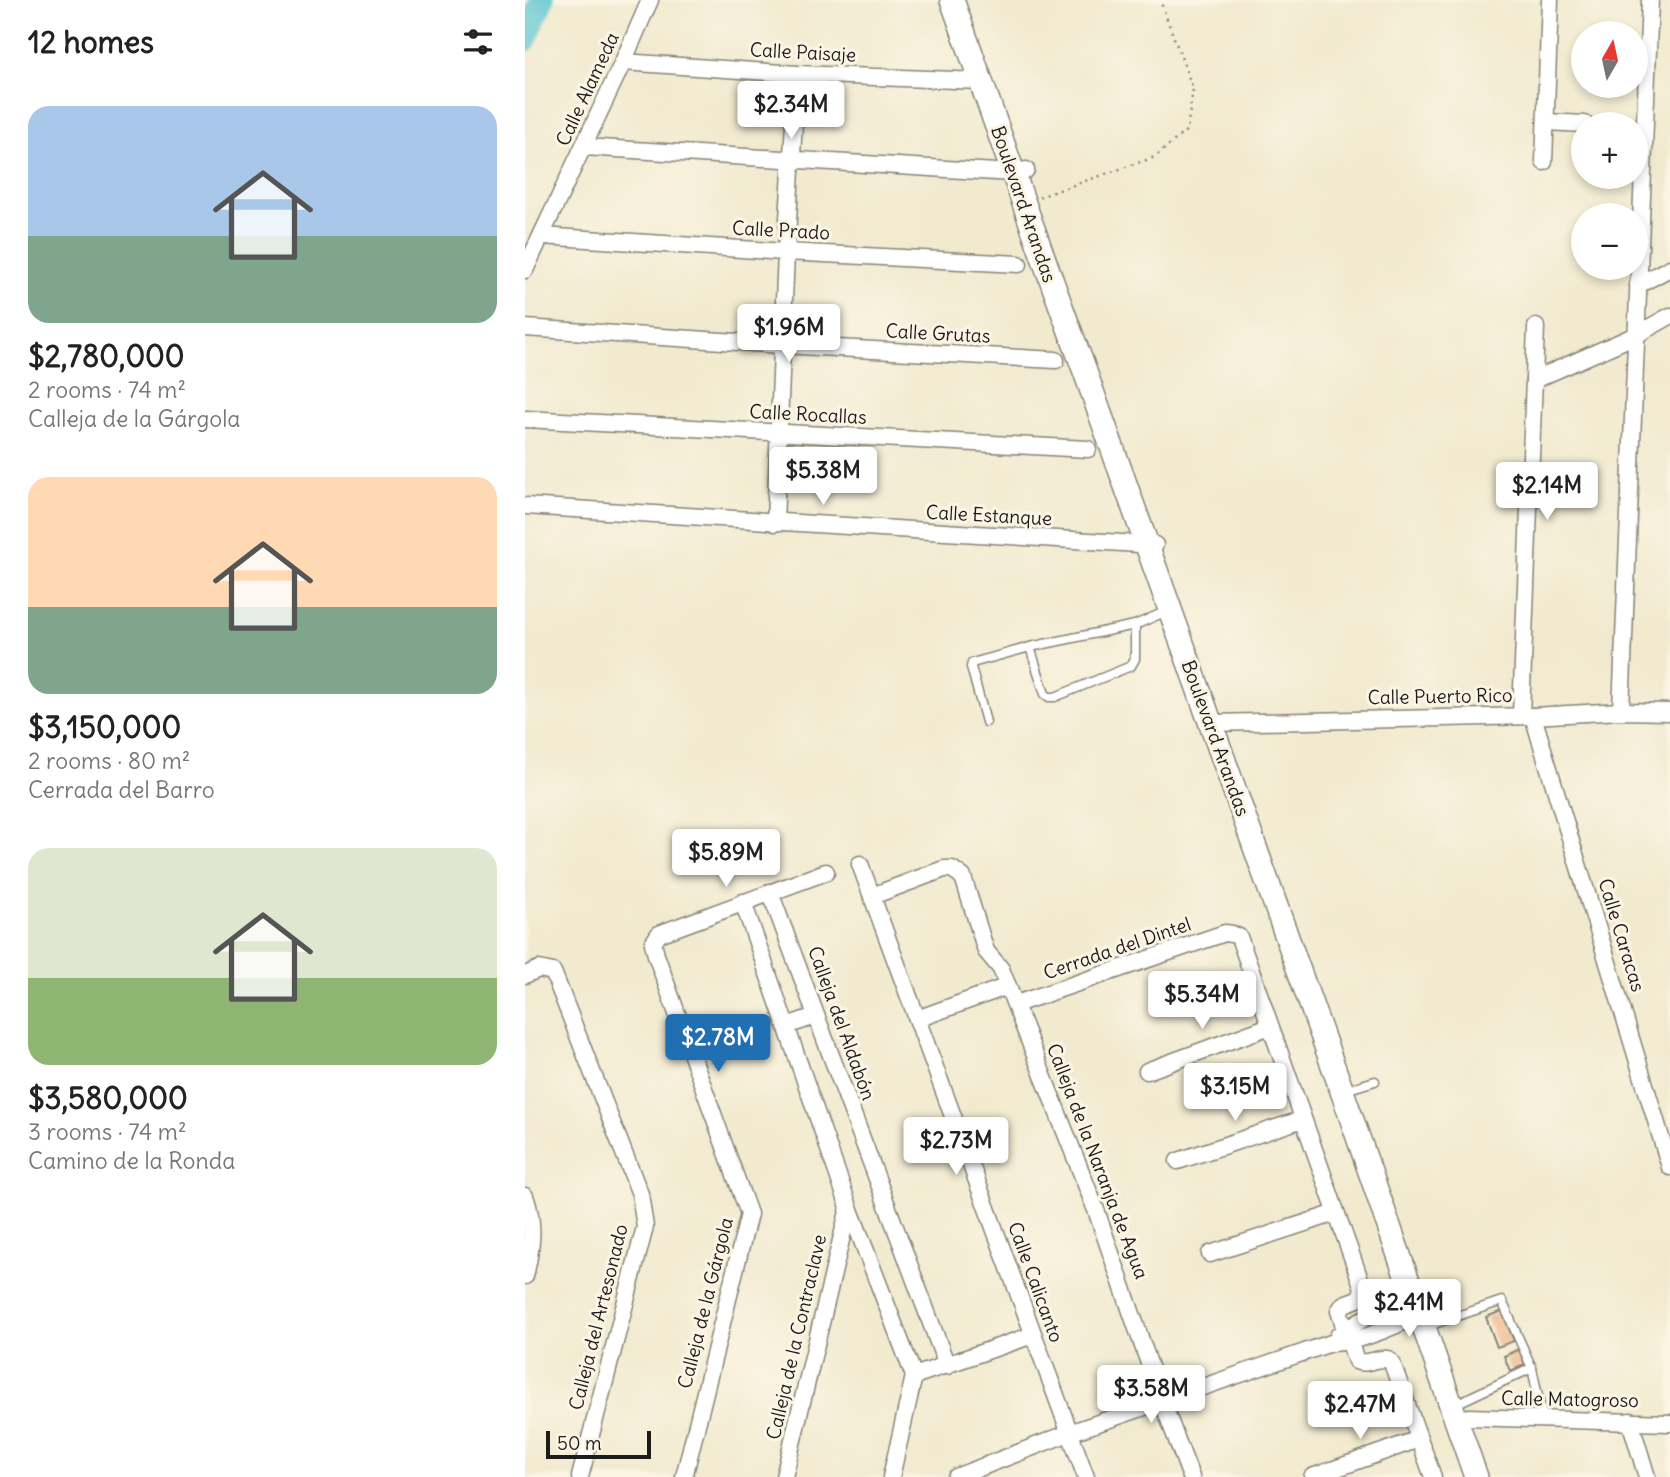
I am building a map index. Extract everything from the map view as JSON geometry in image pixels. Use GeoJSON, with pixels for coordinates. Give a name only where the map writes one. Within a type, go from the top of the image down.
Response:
{"type":"FeatureCollection","features":[{"type":"Feature","properties":{"kind":"main road","name":"Boulevard Arandas"},"geometry":{"type":"LineString","coordinates":[[952,0],[981,81],[1019,171],[1036,199],[1152,545],[1424,1309],[1476,1477]]}},
{"type":"Feature","properties":{"kind":"main road","name":"Boulevard Arandas"},"geometry":{"type":"LineString","coordinates":[[966,0],[1019,171],[1044,263],[1152,545],[1170,610],[1215,723]]}},
{"type":"Feature","properties":{"kind":"main road","name":"Boulevard Arandas"},"geometry":{"type":"LineString","coordinates":[[1424,1309],[1490,1477]]}},
{"type":"Feature","properties":{"kind":"street","name":"Calle Alameda"},"geometry":{"type":"LineString","coordinates":[[525,270],[650,0]]}},
{"type":"Feature","properties":{"kind":"street"},"geometry":{"type":"LineString","coordinates":[[1544,162],[1550,0]]}},
{"type":"Feature","properties":{"kind":"street"},"geometry":{"type":"LineString","coordinates":[[1642,112],[1650,0]]}},
{"type":"Feature","properties":{"kind":"street","name":"Calle Paisaje"},"geometry":{"type":"LineString","coordinates":[[623,62],[797,74],[981,81]]}},
{"type":"Feature","properties":{"kind":"street"},"geometry":{"type":"LineString","coordinates":[[775,523],[786,252],[797,74]]}},
{"type":"Feature","properties":{"kind":"street"},"geometry":{"type":"LineString","coordinates":[[1546,122],[1571,123]]}},
{"type":"Feature","properties":{"kind":"street"},"geometry":{"type":"LineString","coordinates":[[584,146],[1019,171]]}},
{"type":"Feature","properties":{"kind":"street"},"geometry":{"type":"LineString","coordinates":[[1621,710],[1639,285],[1640,189]]}},
{"type":"Feature","properties":{"kind":"street","name":"Calle Prado"},"geometry":{"type":"LineString","coordinates":[[541,236],[1019,264]]}},
{"type":"Feature","properties":{"kind":"street"},"geometry":{"type":"LineString","coordinates":[[1639,285],[1670,268]]}},
{"type":"Feature","properties":{"kind":"street"},"geometry":{"type":"LineString","coordinates":[[1534,380],[1636,335],[1670,316]]}},
{"type":"Feature","properties":{"kind":"street","name":"Calle Caracas"},"geometry":{"type":"LineString","coordinates":[[1536,327],[1527,716],[1670,1167]]}},
{"type":"Feature","properties":{"kind":"street","name":"Calle Grutas"},"geometry":{"type":"LineString","coordinates":[[525,328],[1056,360]]}},
{"type":"Feature","properties":{"kind":"street","name":"Calle Rocallas"},"geometry":{"type":"LineString","coordinates":[[525,419],[1088,449]]}},
{"type":"Feature","properties":{"kind":"street","name":"Calle Estanque"},"geometry":{"type":"LineString","coordinates":[[525,506],[1152,545]]}},
{"type":"Feature","properties":{"kind":"street","name":"Calle Puerto Rico"},"geometry":{"type":"LineString","coordinates":[[1215,723],[1527,716],[1621,710],[1670,712]]}},
{"type":"Feature","properties":{"kind":"street","name":"Calle Calicanto"},"geometry":{"type":"LineString","coordinates":[[860,864],[1086,1477]]}},
{"type":"Feature","properties":{"kind":"street","name":"Calleja de la Naranja de Agua"},"geometry":{"type":"LineString","coordinates":[[872,896],[944,869],[952,869],[963,877],[986,951],[1001,969],[1016,1004],[1096,1210],[1191,1477]]}},
{"type":"Feature","properties":{"kind":"street"},"geometry":{"type":"LineString","coordinates":[[825,872],[743,902],[849,1207],[914,1376],[891,1477]]}},
{"type":"Feature","properties":{"kind":"street","name":"Calleja del Aldabón"},"geometry":{"type":"LineString","coordinates":[[771,892],[947,1366]]}},
{"type":"Feature","properties":{"kind":"street","name":"Calleja de la Gárgola"},"geometry":{"type":"LineString","coordinates":[[684,1477],[749,1214],[653,943],[659,934],[743,902]]}},
{"type":"Feature","properties":{"kind":"street","name":"Cerrada del Dintel"},"geometry":{"type":"LineString","coordinates":[[1016,1004],[1225,933],[1239,937],[1270,1026]]}},
{"type":"Feature","properties":{"kind":"street","name":"Calleja del Artesonado"},"geometry":{"type":"LineString","coordinates":[[525,975],[539,969],[553,972],[640,1194],[645,1227],[580,1477]]}},
{"type":"Feature","properties":{"kind":"street"},"geometry":{"type":"LineString","coordinates":[[917,1019],[1008,986]]}},
{"type":"Feature","properties":{"kind":"street"},"geometry":{"type":"LineString","coordinates":[[786,1026],[816,1016]]}},
{"type":"Feature","properties":{"kind":"street"},"geometry":{"type":"LineString","coordinates":[[1147,1070],[1270,1026],[1363,1288],[1360,1298],[1344,1304],[1339,1311],[1356,1361],[1364,1363],[1382,1358],[1392,1363],[1433,1477]]}},
{"type":"Feature","properties":{"kind":"street"},"geometry":{"type":"LineString","coordinates":[[1178,1161],[1303,1119]]}},
{"type":"Feature","properties":{"kind":"street"},"geometry":{"type":"LineString","coordinates":[[525,1196],[533,1226],[525,1276]]}},
{"type":"Feature","properties":{"kind":"street","name":"Calleja de la Contraclave"},"geometry":{"type":"LineString","coordinates":[[784,1477],[849,1207]]}},
{"type":"Feature","properties":{"kind":"street"},"geometry":{"type":"LineString","coordinates":[[1210,1254],[1336,1213]]}},
{"type":"Feature","properties":{"kind":"street"},"geometry":{"type":"LineString","coordinates":[[961,1476],[1069,1433],[1424,1309]]}},
{"type":"Feature","properties":{"kind":"street"},"geometry":{"type":"LineString","coordinates":[[914,1376],[1033,1335]]}},
{"type":"Feature","properties":{"kind":"street","name":"Calle Matogroso"},"geometry":{"type":"LineString","coordinates":[[1465,1409],[1543,1419],[1670,1423]]}},
{"type":"Feature","properties":{"kind":"street"},"geometry":{"type":"LineString","coordinates":[[1630,1421],[1647,1477]]}},
{"type":"Feature","properties":{"kind":"street"},"geometry":{"type":"LineString","coordinates":[[1312,1477],[1419,1439]]}},
{"type":"Feature","properties":{"kind":"lane"},"geometry":{"type":"LineString","coordinates":[[986,722],[972,663],[1030,647],[1135,625],[1170,610]]}},
{"type":"Feature","properties":{"kind":"lane"},"geometry":{"type":"LineString","coordinates":[[1030,647],[1045,694],[1055,697],[1131,666],[1135,659],[1135,625]]}},
{"type":"Feature","properties":{"kind":"lane"},"geometry":{"type":"LineString","coordinates":[[1346,1090],[1375,1081]]}},
{"type":"Feature","properties":{"kind":"lane"},"geometry":{"type":"LineString","coordinates":[[1424,1309],[1502,1301],[1532,1368],[1543,1419]]}},
{"type":"Feature","properties":{"kind":"lane"},"geometry":{"type":"LineString","coordinates":[[1465,1409],[1532,1368]]}},
{"type":"Feature","properties":{"kind":"path"},"geometry":{"type":"LineString","coordinates":[[1036,199],[1155,158],[1187,130],[1193,89],[1160,0]]}},
{"type":"Feature","properties":{"kind":"building"},"geometry":{"type":"Polygon","coordinates":[[[1502,1311],[1514,1341],[1497,1347],[1486,1317],[1502,1311]]]}},
{"type":"Feature","properties":{"kind":"building"},"geometry":{"type":"Polygon","coordinates":[[[1519,1349],[1525,1365],[1510,1371],[1504,1356],[1519,1349]]]}},
{"type":"Feature","properties":{"kind":"waterway"},"geometry":{"type":"LineString","coordinates":[[525,40],[542,0]]}}]}
